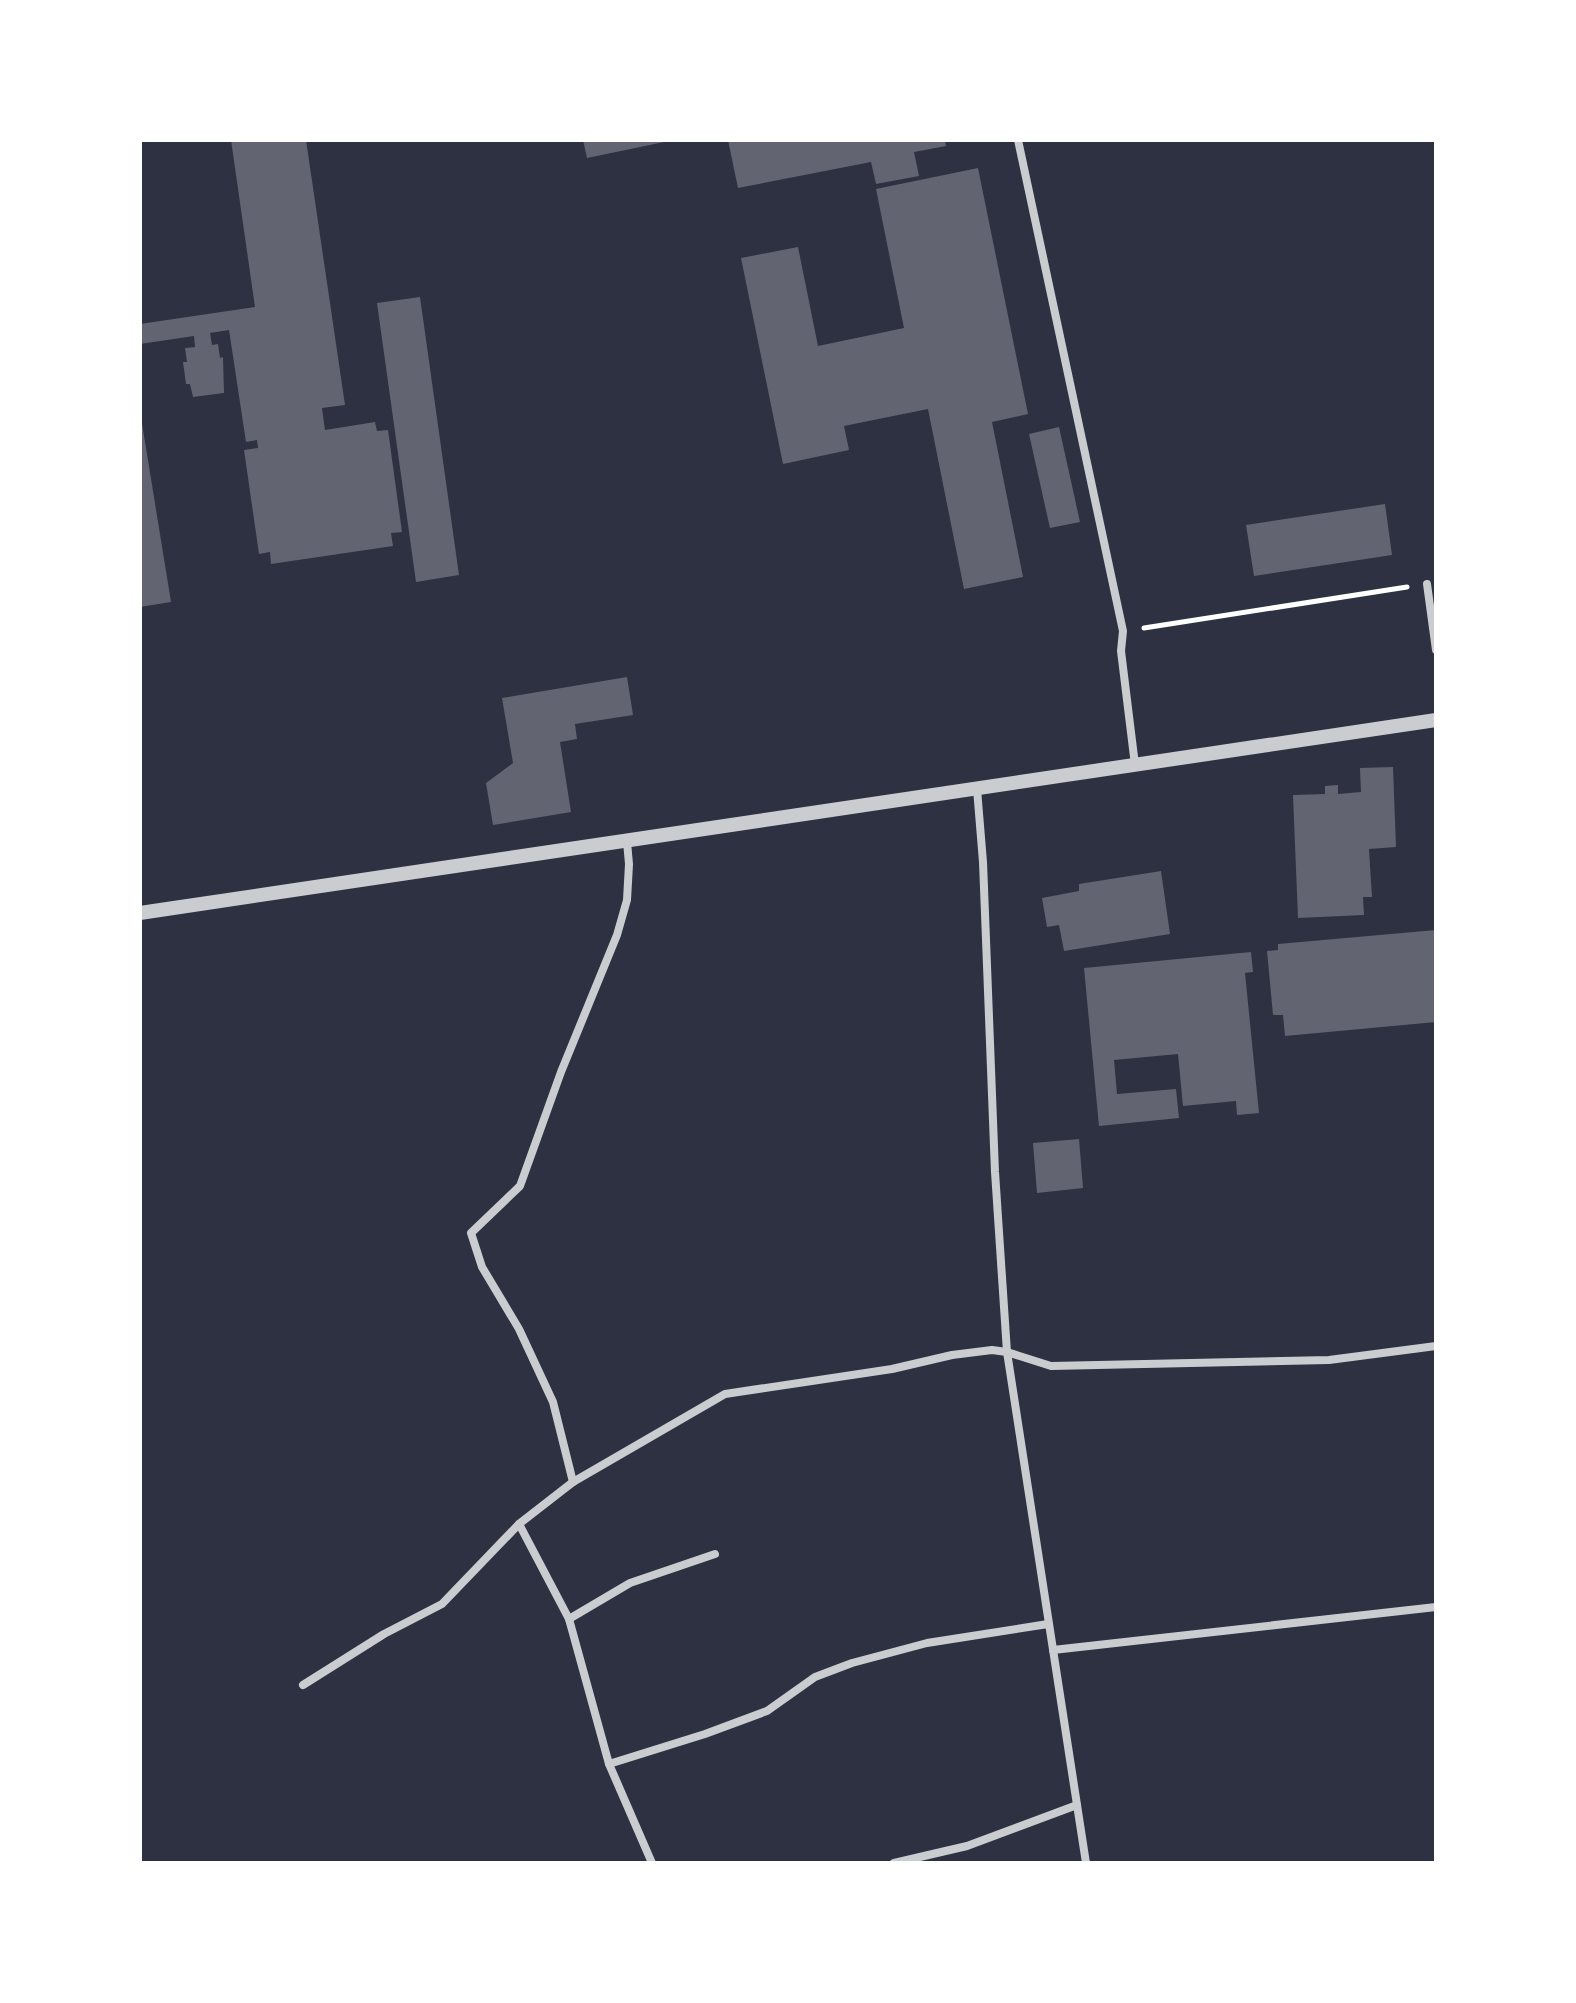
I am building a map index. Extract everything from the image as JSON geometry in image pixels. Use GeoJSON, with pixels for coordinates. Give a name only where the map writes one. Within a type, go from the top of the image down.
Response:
{"type":"FeatureCollection","features":[{"type":"Feature","properties":{"kind":"street"},"geometry":{"type":"LineString","coordinates":[[1018,140],[1123,631],[1121,651],[1135,765]]}},
{"type":"Feature","properties":{"kind":"street"},"geometry":{"type":"LineString","coordinates":[[1427,584],[1436,650]]}},
{"type":"Feature","properties":{"kind":"street"},"geometry":{"type":"LineString","coordinates":[[140,913],[1436,720]]}},
{"type":"Feature","properties":{"kind":"street"},"geometry":{"type":"LineString","coordinates":[[977,789],[983,862],[995,1172],[1007,1352],[1086,1863]]}},
{"type":"Feature","properties":{"kind":"street"},"geometry":{"type":"LineString","coordinates":[[573,1482],[553,1402],[519,1329],[482,1267],[471,1233],[520,1186],[561,1072],[617,935],[627,900],[627,842]]}},
{"type":"Feature","properties":{"kind":"street"},"geometry":{"type":"LineString","coordinates":[[303,1685],[384,1634],[442,1604],[519,1524],[573,1482],[725,1394],[892,1369],[952,1355],[992,1350],[1051,1366],[1329,1360],[1436,1346]]}},
{"type":"Feature","properties":{"kind":"street"},"geometry":{"type":"LineString","coordinates":[[519,1524],[569,1619],[609,1764],[652,1863]]}},
{"type":"Feature","properties":{"kind":"street"},"geometry":{"type":"LineString","coordinates":[[569,1619],[630,1583],[715,1554]]}},
{"type":"Feature","properties":{"kind":"street"},"geometry":{"type":"LineString","coordinates":[[1053,1650],[1436,1607]]}},
{"type":"Feature","properties":{"kind":"street"},"geometry":{"type":"LineString","coordinates":[[609,1764],[767,1711],[815,1677],[852,1663],[927,1643],[1048,1624]]}},
{"type":"Feature","properties":{"kind":"street"},"geometry":{"type":"LineString","coordinates":[[894,1863],[967,1846],[1077,1805]]}},
{"type":"Feature","properties":{"kind":"path"},"geometry":{"type":"LineString","coordinates":[[1123,631],[1427,584]]}},
{"type":"Feature","properties":{"kind":"building"},"geometry":{"type":"Polygon","coordinates":[[[231,140],[306,140],[345,405],[322,408],[325,430],[375,422],[377,431],[388,430],[402,532],[391,533],[393,546],[271,564],[270,552],[259,554],[244,450],[258,448],[257,440],[246,442],[229,330],[210,333],[212,345],[218,344],[220,358],[223,357],[224,393],[193,397],[190,384],[186,384],[185,348],[195,347],[194,336],[140,344],[140,324],[255,307],[231,140]]]}},
{"type":"Feature","properties":{"kind":"building"},"geometry":{"type":"Polygon","coordinates":[[[583,140],[668,140],[669,141],[587,158],[583,140]]]}},
{"type":"Feature","properties":{"kind":"building"},"geometry":{"type":"Polygon","coordinates":[[[728,140],[945,140],[946,146],[914,152],[919,176],[876,184],[871,162],[738,188],[728,140]]]}},
{"type":"Feature","properties":{"kind":"building"},"geometry":{"type":"Polygon","coordinates":[[[978,168],[1028,414],[992,422],[1023,577],[964,589],[928,409],[844,426],[849,450],[783,464],[741,258],[798,247],[818,346],[904,328],[876,189],[978,168]]]}},
{"type":"Feature","properties":{"kind":"building"},"geometry":{"type":"Polygon","coordinates":[[[420,297],[459,575],[416,582],[377,303],[420,297]]]}},
{"type":"Feature","properties":{"kind":"building"},"geometry":{"type":"Polygon","coordinates":[[[140,411],[171,602],[140,607],[140,411]]]}},
{"type":"Feature","properties":{"kind":"building"},"geometry":{"type":"Polygon","coordinates":[[[1059,427],[1080,522],[1050,528],[1029,434],[1059,427]]]}},
{"type":"Feature","properties":{"kind":"building"},"geometry":{"type":"Polygon","coordinates":[[[1385,504],[1392,555],[1254,576],[1246,525],[1385,504]]]}},
{"type":"Feature","properties":{"kind":"building"},"geometry":{"type":"Polygon","coordinates":[[[627,677],[633,715],[575,724],[577,739],[560,742],[571,812],[493,825],[486,783],[513,763],[502,698],[627,677]]]}},
{"type":"Feature","properties":{"kind":"building"},"geometry":{"type":"Polygon","coordinates":[[[1393,767],[1396,847],[1369,849],[1372,897],[1363,897],[1364,915],[1298,918],[1293,795],[1325,794],[1325,786],[1338,785],[1338,794],[1361,792],[1360,768],[1393,767]]]}},
{"type":"Feature","properties":{"kind":"building"},"geometry":{"type":"Polygon","coordinates":[[[1161,871],[1170,934],[1064,951],[1059,925],[1047,927],[1042,898],[1079,891],[1079,884],[1161,871]]]}},
{"type":"Feature","properties":{"kind":"building"},"geometry":{"type":"Polygon","coordinates":[[[1436,930],[1436,1022],[1285,1036],[1283,1015],[1273,1015],[1267,951],[1278,950],[1278,944],[1436,930]]]}},
{"type":"Feature","properties":{"kind":"building"},"geometry":{"type":"Polygon","coordinates":[[[1251,952],[1253,972],[1245,973],[1259,1113],[1237,1115],[1236,1101],[1183,1106],[1178,1054],[1114,1060],[1117,1094],[1176,1089],[1179,1118],[1099,1126],[1084,968],[1251,952]]]}},
{"type":"Feature","properties":{"kind":"building"},"geometry":{"type":"Polygon","coordinates":[[[1079,1139],[1083,1188],[1037,1193],[1033,1143],[1079,1139]]]}}]}
